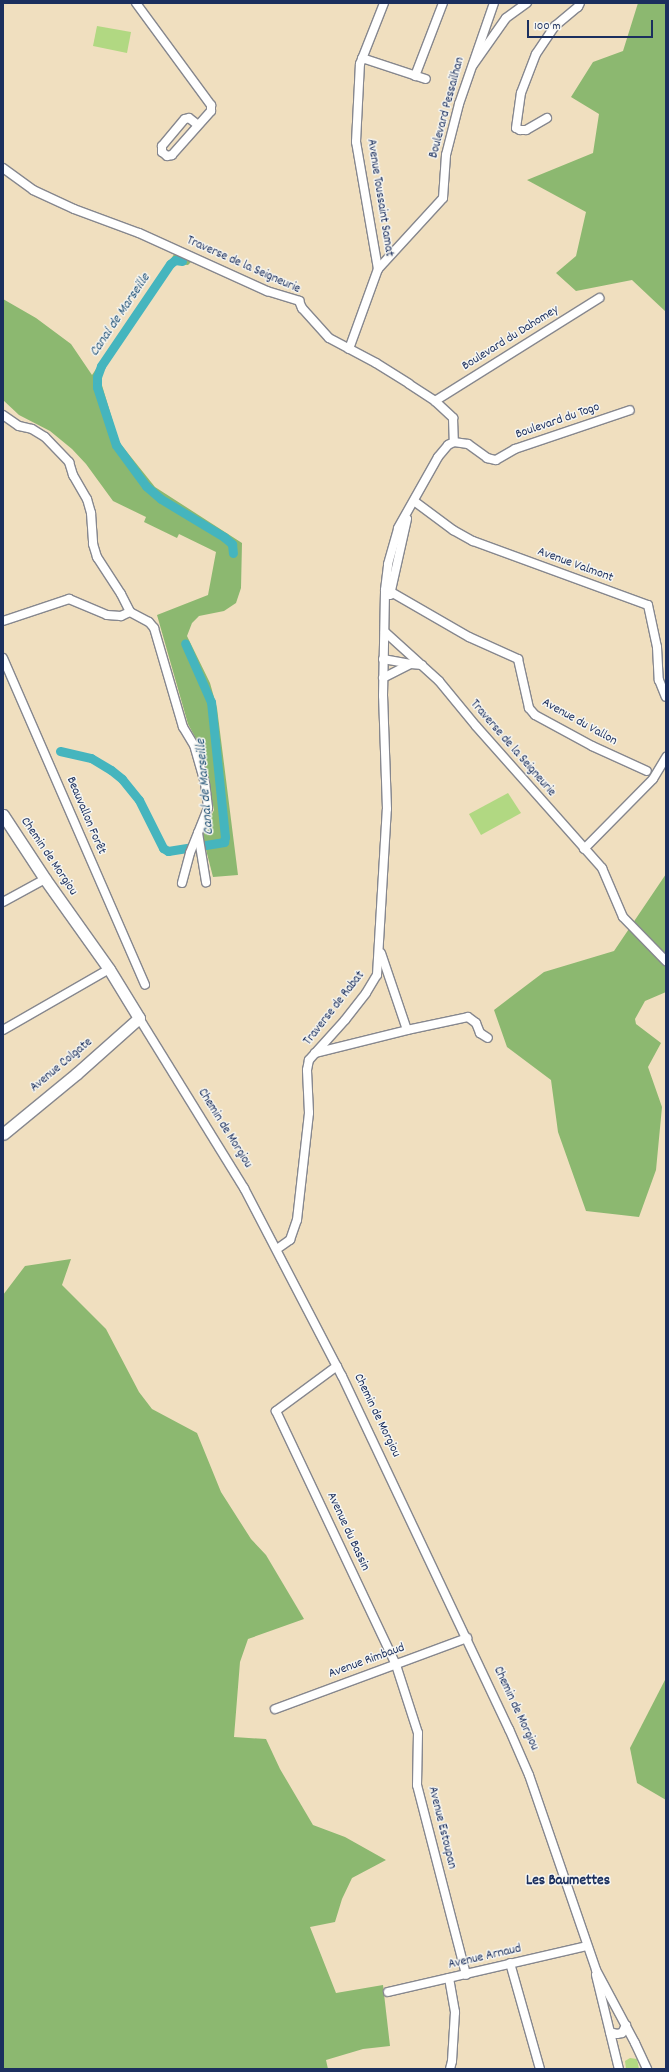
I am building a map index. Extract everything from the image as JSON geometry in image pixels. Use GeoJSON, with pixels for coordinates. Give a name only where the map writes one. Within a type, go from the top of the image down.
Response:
{"type":"FeatureCollection","features":[{"type":"Feature","properties":{"kind":"street"},"geometry":{"type":"LineString","coordinates":[[136,3],[211,103],[211,111],[172,155],[167,156],[162,152],[162,146],[185,119],[189,118],[198,125]]}},
{"type":"Feature","properties":{"kind":"street","name":"Avenue Toussaint Samat"},"geometry":{"type":"LineString","coordinates":[[350,349],[378,269],[356,142],[360,64],[384,3]]}},
{"type":"Feature","properties":{"kind":"street"},"geometry":{"type":"LineString","coordinates":[[415,76],[443,3]]}},
{"type":"Feature","properties":{"kind":"street","name":"Boulevard Pessailhan"},"geometry":{"type":"LineString","coordinates":[[378,269],[443,198],[446,156],[470,70],[494,3]]}},
{"type":"Feature","properties":{"kind":"street"},"geometry":{"type":"LineString","coordinates":[[470,70],[506,18],[527,3]]}},
{"type":"Feature","properties":{"kind":"street"},"geometry":{"type":"LineString","coordinates":[[547,118],[526,130],[516,128],[521,93],[536,54],[555,26],[573,12],[580,3]]}},
{"type":"Feature","properties":{"kind":"street"},"geometry":{"type":"LineString","coordinates":[[362,58],[426,80]]}},
{"type":"Feature","properties":{"kind":"street","name":"Traverse de la Seigneurie"},"geometry":{"type":"LineString","coordinates":[[3,168],[34,190],[74,209],[139,233],[267,291],[299,301],[302,308],[329,338],[376,363],[435,401],[453,418],[454,442]]}},
{"type":"Feature","properties":{"kind":"street","name":"Boulevard du Dahomey"},"geometry":{"type":"LineString","coordinates":[[435,401],[599,298]]}},
{"type":"Feature","properties":{"kind":"street","name":"Boulevard du Togo"},"geometry":{"type":"LineString","coordinates":[[454,442],[468,444],[487,458],[496,460],[515,450],[630,410]]}},
{"type":"Feature","properties":{"kind":"street"},"geometry":{"type":"LineString","coordinates":[[3,415],[19,426],[32,429],[45,438],[69,462],[73,475],[87,498],[91,513],[94,550],[130,612],[149,622],[154,628],[184,727],[194,745],[205,783],[208,808],[198,833],[182,884]]}},
{"type":"Feature","properties":{"kind":"street"},"geometry":{"type":"LineString","coordinates":[[411,664],[383,678],[388,564],[398,528],[438,457],[448,445],[454,442]]}},
{"type":"Feature","properties":{"kind":"street","name":"Avenue Valmont"},"geometry":{"type":"LineString","coordinates":[[414,501],[453,530],[473,541],[648,605],[657,646],[660,680],[666,697]]}},
{"type":"Feature","properties":{"kind":"street","name":"Avenue du Vallon"},"geometry":{"type":"LineString","coordinates":[[388,591],[468,637],[518,659],[529,708],[535,715],[592,746],[647,771]]}},
{"type":"Feature","properties":{"kind":"street"},"geometry":{"type":"LineString","coordinates":[[3,621],[69,599],[108,615],[120,616],[130,612]]}},
{"type":"Feature","properties":{"kind":"street","name":"Traverse de la Seigneurie"},"geometry":{"type":"LineString","coordinates":[[385,632],[439,681],[476,726],[602,868],[623,917],[666,960]]}},
{"type":"Feature","properties":{"kind":"street","name":"Beauvallon Forêt"},"geometry":{"type":"LineString","coordinates":[[3,658],[145,984]]}},
{"type":"Feature","properties":{"kind":"street"},"geometry":{"type":"LineString","coordinates":[[383,659],[411,664],[422,664]]}},
{"type":"Feature","properties":{"kind":"street","name":"Traverse de Rabat"},"geometry":{"type":"LineString","coordinates":[[277,1249],[290,1240],[297,1220],[309,1113],[307,1070],[309,1060],[345,1020],[372,985],[377,975],[380,950],[387,809],[383,678]]}},
{"type":"Feature","properties":{"kind":"street"},"geometry":{"type":"LineString","coordinates":[[584,849],[653,779],[666,757]]}},
{"type":"Feature","properties":{"kind":"street","name":"Chemin de Morgiou"},"geometry":{"type":"LineString","coordinates":[[3,815],[44,879],[109,969],[244,1188],[277,1249],[337,1366],[467,1638],[529,1775],[596,1970],[624,2021],[647,2069]]}},
{"type":"Feature","properties":{"kind":"street"},"geometry":{"type":"LineString","coordinates":[[198,833],[206,882]]}},
{"type":"Feature","properties":{"kind":"street"},"geometry":{"type":"LineString","coordinates":[[3,902],[44,879]]}},
{"type":"Feature","properties":{"kind":"street"},"geometry":{"type":"LineString","coordinates":[[380,950],[407,1030]]}},
{"type":"Feature","properties":{"kind":"street"},"geometry":{"type":"LineString","coordinates":[[3,1030],[109,969]]}},
{"type":"Feature","properties":{"kind":"street"},"geometry":{"type":"LineString","coordinates":[[315,1053],[407,1030],[468,1017],[476,1023],[480,1033],[488,1038]]}},
{"type":"Feature","properties":{"kind":"street","name":"Avenue Colgate"},"geometry":{"type":"LineString","coordinates":[[3,1134],[76,1074],[139,1018]]}},
{"type":"Feature","properties":{"kind":"street","name":"Avenue du Bassin"},"geometry":{"type":"LineString","coordinates":[[337,1366],[276,1411],[396,1665]]}},
{"type":"Feature","properties":{"kind":"street","name":"Avenue Rimbaud"},"geometry":{"type":"LineString","coordinates":[[275,1709],[467,1638]]}},
{"type":"Feature","properties":{"kind":"street","name":"Avenue Estoupan"},"geometry":{"type":"LineString","coordinates":[[396,1665],[418,1733],[417,1785],[466,1974]]}},
{"type":"Feature","properties":{"kind":"street","name":"Avenue Arnaud"},"geometry":{"type":"LineString","coordinates":[[388,1992],[587,1946]]}},
{"type":"Feature","properties":{"kind":"street"},"geometry":{"type":"LineString","coordinates":[[510,1964],[540,2069]]}},
{"type":"Feature","properties":{"kind":"street"},"geometry":{"type":"LineString","coordinates":[[596,1970],[619,2069]]}},
{"type":"Feature","properties":{"kind":"street"},"geometry":{"type":"LineString","coordinates":[[449,1978],[455,2012],[452,2061],[450,2069]]}},
{"type":"Feature","properties":{"kind":"street"},"geometry":{"type":"LineString","coordinates":[[613,2017],[624,2021],[622,2033],[618,2034],[609,2028],[610,2019],[613,2017]]}},
{"type":"Feature","properties":{"kind":"green space"},"geometry":{"type":"Polygon","coordinates":[[[638,3],[666,3],[666,312],[632,280],[576,291],[556,273],[576,256],[586,212],[527,180],[593,153],[599,114],[571,97],[593,62],[623,51],[638,3]]]}},
{"type":"Feature","properties":{"kind":"green space"},"geometry":{"type":"Polygon","coordinates":[[[97,26],[131,32],[127,53],[93,46],[97,26]]]}},
{"type":"Feature","properties":{"kind":"green space"},"geometry":{"type":"Polygon","coordinates":[[[175,253],[192,261],[188,265],[174,264],[103,371],[101,382],[119,442],[155,487],[242,543],[241,588],[236,603],[224,611],[199,616],[192,623],[187,636],[210,683],[217,708],[238,875],[213,877],[202,834],[214,810],[201,748],[188,724],[157,615],[208,595],[216,552],[179,534],[177,538],[144,522],[146,517],[113,501],[86,464],[72,449],[50,431],[19,415],[3,400],[3,299],[36,318],[71,344],[92,375],[175,253]]]}},
{"type":"Feature","properties":{"kind":"green space"},"geometry":{"type":"Polygon","coordinates":[[[508,793],[521,813],[481,835],[469,814],[508,793]]]}},
{"type":"Feature","properties":{"kind":"green space"},"geometry":{"type":"Polygon","coordinates":[[[666,874],[666,992],[645,1001],[635,1019],[636,1024],[661,1043],[648,1067],[662,1107],[656,1170],[639,1217],[586,1211],[558,1132],[551,1080],[507,1047],[494,1010],[544,972],[614,951],[666,874]]]}},
{"type":"Feature","properties":{"kind":"green space"},"geometry":{"type":"Polygon","coordinates":[[[71,1259],[62,1285],[106,1329],[139,1392],[152,1409],[197,1433],[221,1492],[251,1539],[266,1555],[304,1619],[248,1639],[240,1662],[234,1737],[266,1739],[280,1769],[313,1825],[345,1837],[386,1860],[352,1878],[342,1899],[335,1922],[310,1927],[336,1993],[383,1985],[390,2046],[363,2049],[326,2060],[328,2069],[3,2069],[3,1295],[25,1266],[71,1259]]]}},
{"type":"Feature","properties":{"kind":"green space"},"geometry":{"type":"Polygon","coordinates":[[[666,1678],[666,1800],[637,1783],[630,1748],[666,1678]]]}},
{"type":"Feature","properties":{"kind":"green space"},"geometry":{"type":"Polygon","coordinates":[[[630,2058],[637,2059],[639,2069],[626,2069],[625,2061],[630,2058]]]}},
{"type":"Feature","properties":{"kind":"waterway","name":"Canal de Marseille"},"geometry":{"type":"LineString","coordinates":[[182,261],[175,260],[170,264],[101,366],[97,377],[97,387],[116,445],[146,486],[161,499],[224,537],[232,544],[233,553]]}},
{"type":"Feature","properties":{"kind":"waterway","name":"Canal de Marseille"},"geometry":{"type":"LineString","coordinates":[[60,751],[91,758],[111,770],[122,779],[139,800],[163,848],[168,851],[224,842],[225,837],[211,702],[185,643]]}},
{"type":"Feature","properties":{"kind":"district","name":"Les Baumettes"},"geometry":{"type":"Point","coordinates":[568,1882]}}]}
